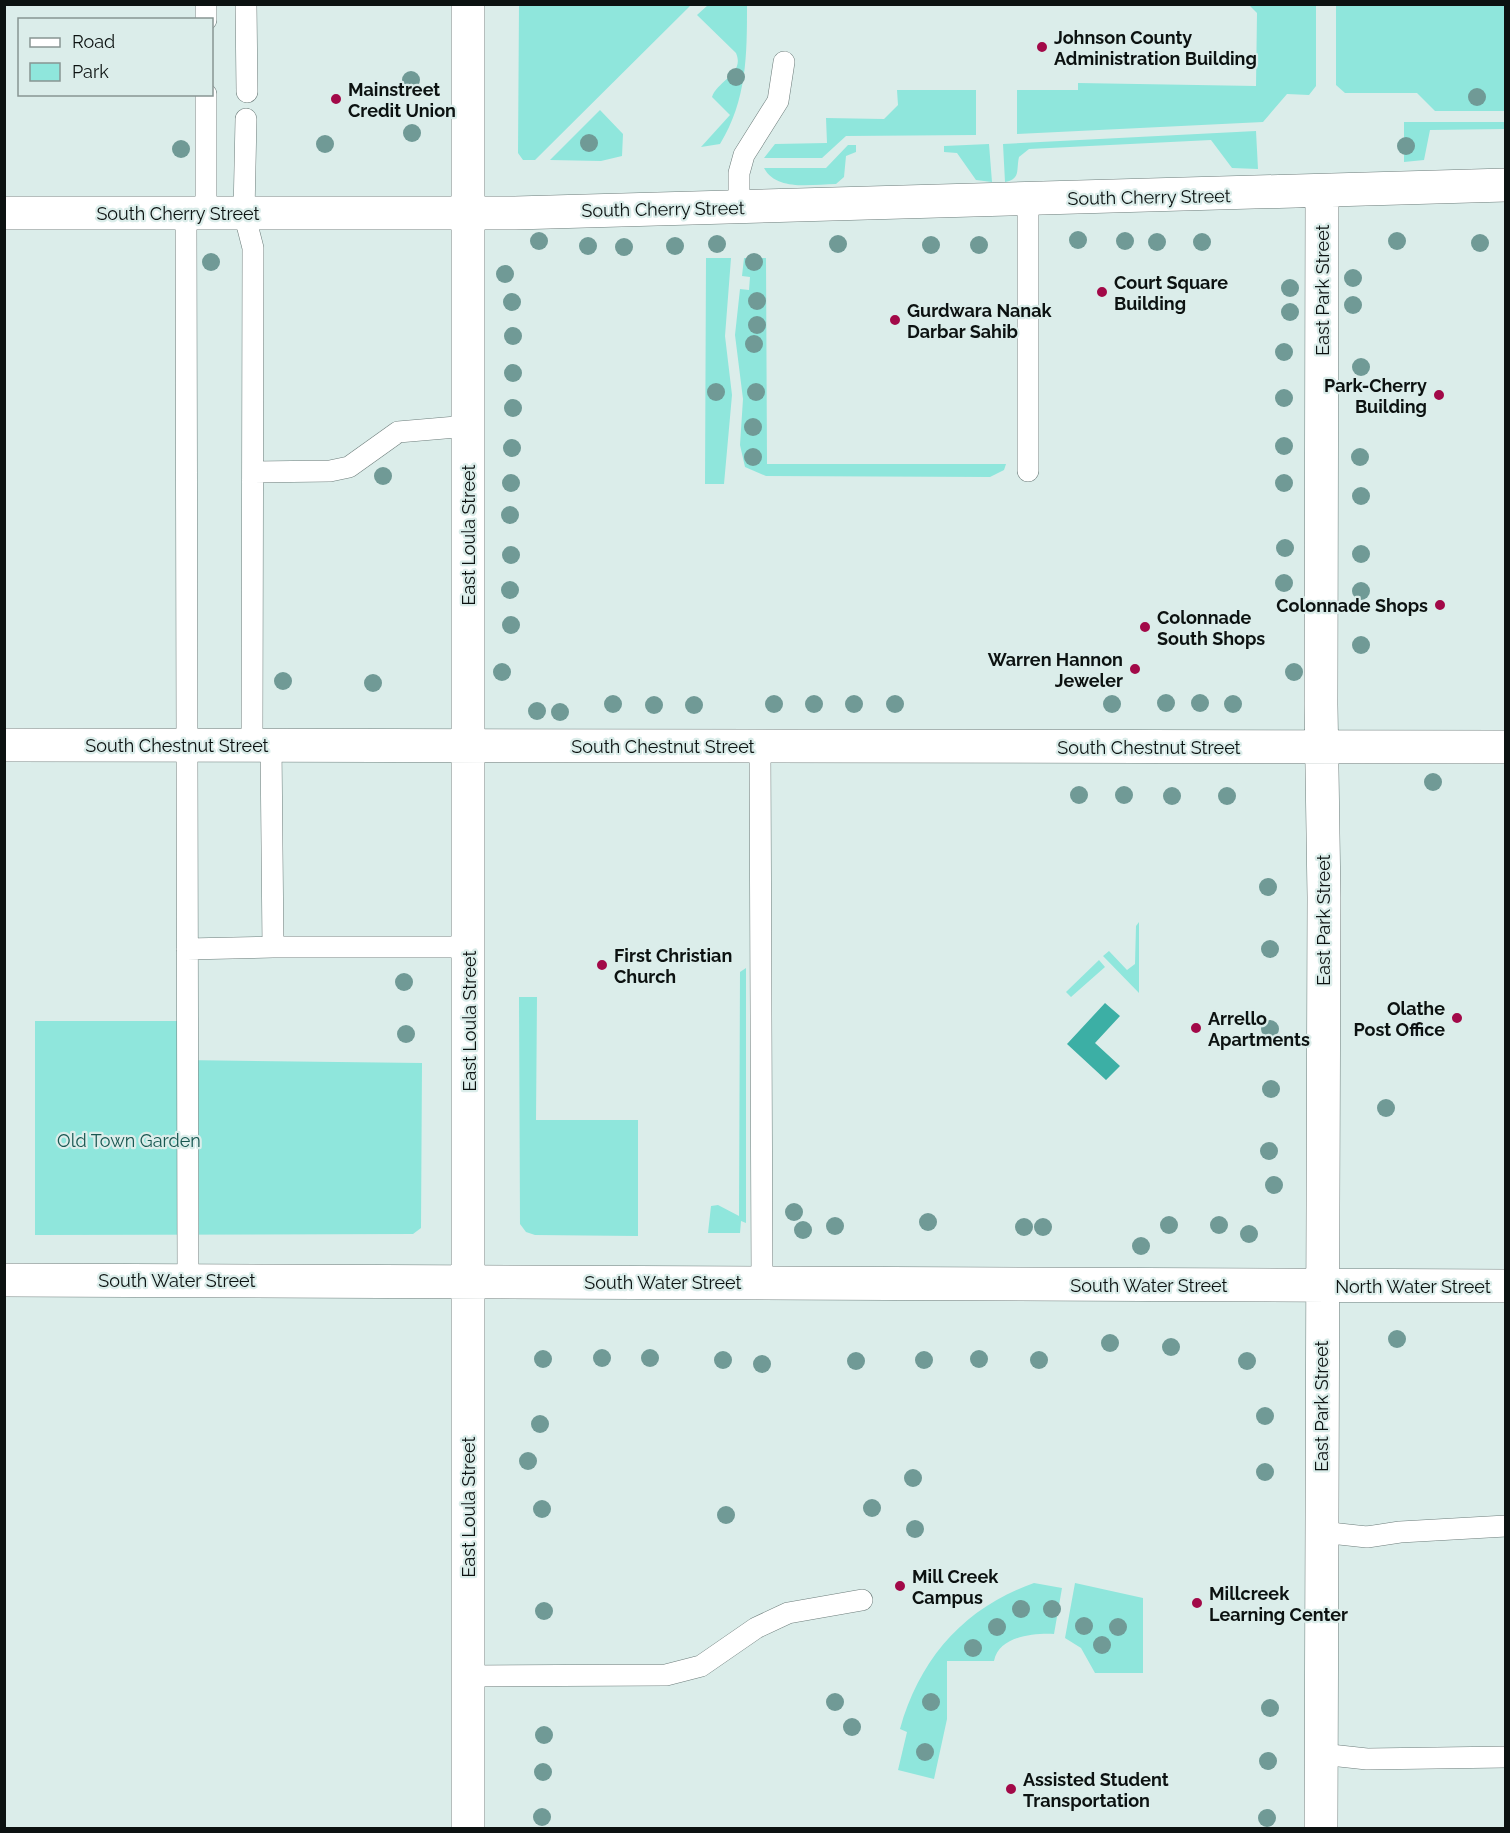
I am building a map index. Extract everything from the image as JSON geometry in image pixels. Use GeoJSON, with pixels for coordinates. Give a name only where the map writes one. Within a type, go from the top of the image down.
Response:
{"type":"FeatureCollection","features":[{"type":"Feature","properties":{"kind":"street","name":"East Loula Street"},"geometry":{"type":"LineString","coordinates":[[468,4],[468,1828]]}},
{"type":"Feature","properties":{"kind":"street","name":"South Cherry Street"},"geometry":{"type":"LineString","coordinates":[[4,213],[468,213],[1028,200],[1506,185]]}},
{"type":"Feature","properties":{"kind":"street","name":"East Park Street"},"geometry":{"type":"LineString","coordinates":[[1321,1828],[1324,897],[1321,747],[1322,192]]}},
{"type":"Feature","properties":{"kind":"street","name":"South Chestnut Street"},"geometry":{"type":"LineString","coordinates":[[4,745],[1506,747]]}},
{"type":"Feature","properties":{"kind":"street","name":"South Water Street"},"geometry":{"type":"LineString","coordinates":[[4,1280],[1321,1286]]}},
{"type":"Feature","properties":{"kind":"street","name":"North Water Street"},"geometry":{"type":"LineString","coordinates":[[1321,1286],[1506,1286]]}},
{"type":"Feature","properties":{"kind":"lane"},"geometry":{"type":"LineString","coordinates":[[246,4],[247,92]]}},
{"type":"Feature","properties":{"kind":"lane"},"geometry":{"type":"LineString","coordinates":[[739,207],[739,173],[744,155],[778,100],[784,62]]}},
{"type":"Feature","properties":{"kind":"lane"},"geometry":{"type":"LineString","coordinates":[[188,1280],[187,745],[196,213],[206,96]]}},
{"type":"Feature","properties":{"kind":"lane"},"geometry":{"type":"LineString","coordinates":[[246,119],[244,213],[253,248],[253,472],[262,745],[273,948]]}},
{"type":"Feature","properties":{"kind":"lane"},"geometry":{"type":"LineString","coordinates":[[1028,200],[1028,471]]}},
{"type":"Feature","properties":{"kind":"lane"},"geometry":{"type":"LineString","coordinates":[[253,472],[330,471],[349,466],[398,432],[468,426]]}},
{"type":"Feature","properties":{"kind":"lane"},"geometry":{"type":"LineString","coordinates":[[760,746],[762,1283]]}},
{"type":"Feature","properties":{"kind":"lane"},"geometry":{"type":"LineString","coordinates":[[187,949],[469,946]]}},
{"type":"Feature","properties":{"kind":"lane"},"geometry":{"type":"LineString","coordinates":[[1321,1532],[1367,1537],[1400,1532],[1506,1526]]}},
{"type":"Feature","properties":{"kind":"lane"},"geometry":{"type":"LineString","coordinates":[[468,1676],[666,1676],[700,1666],[756,1628],[788,1613],[862,1600]]}},
{"type":"Feature","properties":{"kind":"lane"},"geometry":{"type":"LineString","coordinates":[[1321,1754],[1367,1759],[1506,1757]]}},
{"type":"Feature","properties":{"kind":"green space"},"geometry":{"type":"Polygon","coordinates":[[[519,4],[691,5],[535,160],[523,160],[518,153],[519,4]]]}},
{"type":"Feature","properties":{"kind":"green space"},"geometry":{"type":"Polygon","coordinates":[[[708,5],[747,5],[747,42],[744,77],[736,111],[729,127],[720,144],[701,147],[730,115],[712,97],[734,72],[738,60],[736,53],[697,15],[708,5]]]}},
{"type":"Feature","properties":{"kind":"green space"},"geometry":{"type":"Polygon","coordinates":[[[1249,5],[1316,5],[1316,86],[1309,95],[1287,94],[1263,122],[1017,134],[1017,90],[1078,90],[1078,83],[1256,86],[1257,13],[1249,5]]]}},
{"type":"Feature","properties":{"kind":"green space"},"geometry":{"type":"Polygon","coordinates":[[[1336,5],[1505,5],[1505,111],[1435,111],[1417,93],[1345,93],[1336,85],[1336,5]]]}},
{"type":"Feature","properties":{"kind":"green space"},"geometry":{"type":"Polygon","coordinates":[[[897,90],[976,90],[976,135],[846,136],[822,158],[764,158],[775,144],[827,143],[826,118],[884,119],[898,105],[897,90]]]}},
{"type":"Feature","properties":{"kind":"green space"},"geometry":{"type":"Polygon","coordinates":[[[600,110],[623,134],[622,156],[601,161],[550,160],[600,110]]]}},
{"type":"Feature","properties":{"kind":"green space"},"geometry":{"type":"Polygon","coordinates":[[[1404,122],[1505,122],[1505,129],[1430,130],[1424,160],[1404,162],[1404,122]]]}},
{"type":"Feature","properties":{"kind":"green space"},"geometry":{"type":"Polygon","coordinates":[[[1256,131],[1258,169],[1232,168],[1211,140],[1029,149],[1019,157],[1014,179],[1005,182],[1003,144],[1256,131]]]}},
{"type":"Feature","properties":{"kind":"green space"},"geometry":{"type":"Polygon","coordinates":[[[989,144],[992,182],[976,180],[957,153],[944,152],[944,146],[989,144]]]}},
{"type":"Feature","properties":{"kind":"green space"},"geometry":{"type":"Polygon","coordinates":[[[848,145],[856,145],[856,152],[846,156],[844,177],[836,184],[786,184],[770,176],[764,168],[826,168],[848,145]]]}},
{"type":"Feature","properties":{"kind":"green space"},"geometry":{"type":"Polygon","coordinates":[[[706,258],[731,258],[725,336],[732,395],[724,484],[705,484],[706,258]]]}},
{"type":"Feature","properties":{"kind":"green space"},"geometry":{"type":"Polygon","coordinates":[[[744,258],[766,258],[767,464],[1006,464],[1004,470],[990,477],[766,476],[745,467],[740,445],[743,399],[735,335],[740,289],[749,290],[750,277],[742,276],[744,258]]]}},
{"type":"Feature","properties":{"kind":"green space"},"geometry":{"type":"Polygon","coordinates":[[[1139,922],[1139,993],[1103,956],[1109,951],[1127,970],[1135,964],[1136,926],[1139,922]]]}},
{"type":"Feature","properties":{"kind":"green space"},"geometry":{"type":"Polygon","coordinates":[[[1099,960],[1105,967],[1071,997],[1066,992],[1099,960]]]}},
{"type":"Feature","properties":{"kind":"green space"},"geometry":{"type":"Polygon","coordinates":[[[746,968],[746,1223],[741,1221],[740,1233],[708,1233],[711,1206],[718,1205],[739,1216],[740,972],[746,968]]]}},
{"type":"Feature","properties":{"kind":"green space"},"geometry":{"type":"Polygon","coordinates":[[[519,997],[537,997],[536,1120],[638,1120],[638,1236],[535,1235],[526,1232],[520,1224],[519,997]]]}},
{"type":"Feature","properties":{"kind":"green space","name":"Old Town Garden"},"geometry":{"type":"Polygon","coordinates":[[[35,1021],[180,1021],[182,1060],[422,1063],[421,1228],[413,1234],[35,1235],[35,1021]]]}},
{"type":"Feature","properties":{"kind":"green space"},"geometry":{"type":"Polygon","coordinates":[[[1034,1583],[1062,1588],[1054,1634],[1037,1634],[1010,1641],[997,1653],[994,1661],[947,1661],[947,1719],[934,1779],[898,1770],[907,1732],[900,1729],[909,1703],[933,1658],[966,1621],[986,1606],[1034,1583]]]}},
{"type":"Feature","properties":{"kind":"green space"},"geometry":{"type":"Polygon","coordinates":[[[1075,1583],[1143,1598],[1143,1673],[1095,1673],[1081,1648],[1065,1638],[1075,1583]]]}},
{"type":"Feature","properties":{"kind":"shaded area"},"geometry":{"type":"Polygon","coordinates":[[[1105,1003],[1120,1016],[1095,1043],[1120,1066],[1106,1080],[1067,1044],[1105,1003]]]}},
{"type":"Feature","properties":{"kind":"place","name":"Johnson County Administration Building"},"geometry":{"type":"Point","coordinates":[1042,47]}},
{"type":"Feature","properties":{"kind":"place","name":"Mainstreet Credit Union"},"geometry":{"type":"Point","coordinates":[336,99]}},
{"type":"Feature","properties":{"kind":"place","name":"Court Square Building"},"geometry":{"type":"Point","coordinates":[1102,292]}},
{"type":"Feature","properties":{"kind":"place","name":"Gurdwara Nanak Darbar Sahib"},"geometry":{"type":"Point","coordinates":[895,320]}},
{"type":"Feature","properties":{"kind":"place","name":"Park-Cherry Building"},"geometry":{"type":"Point","coordinates":[1439,395]}},
{"type":"Feature","properties":{"kind":"place","name":"Colonnade Shops"},"geometry":{"type":"Point","coordinates":[1440,605]}},
{"type":"Feature","properties":{"kind":"place","name":"Colonnade South Shops"},"geometry":{"type":"Point","coordinates":[1145,627]}},
{"type":"Feature","properties":{"kind":"place","name":"Warren Hannon Jeweler"},"geometry":{"type":"Point","coordinates":[1135,669]}},
{"type":"Feature","properties":{"kind":"place","name":"First Christian Church"},"geometry":{"type":"Point","coordinates":[602,965]}},
{"type":"Feature","properties":{"kind":"place","name":"Olathe Post Office"},"geometry":{"type":"Point","coordinates":[1457,1018]}},
{"type":"Feature","properties":{"kind":"place","name":"Arrello Apartments"},"geometry":{"type":"Point","coordinates":[1196,1028]}},
{"type":"Feature","properties":{"kind":"place","name":"Mill Creek Campus"},"geometry":{"type":"Point","coordinates":[900,1586]}},
{"type":"Feature","properties":{"kind":"place","name":"Millcreek Learning Center"},"geometry":{"type":"Point","coordinates":[1197,1603]}},
{"type":"Feature","properties":{"kind":"place","name":"Assisted Student Transportation"},"geometry":{"type":"Point","coordinates":[1011,1789]}}]}
